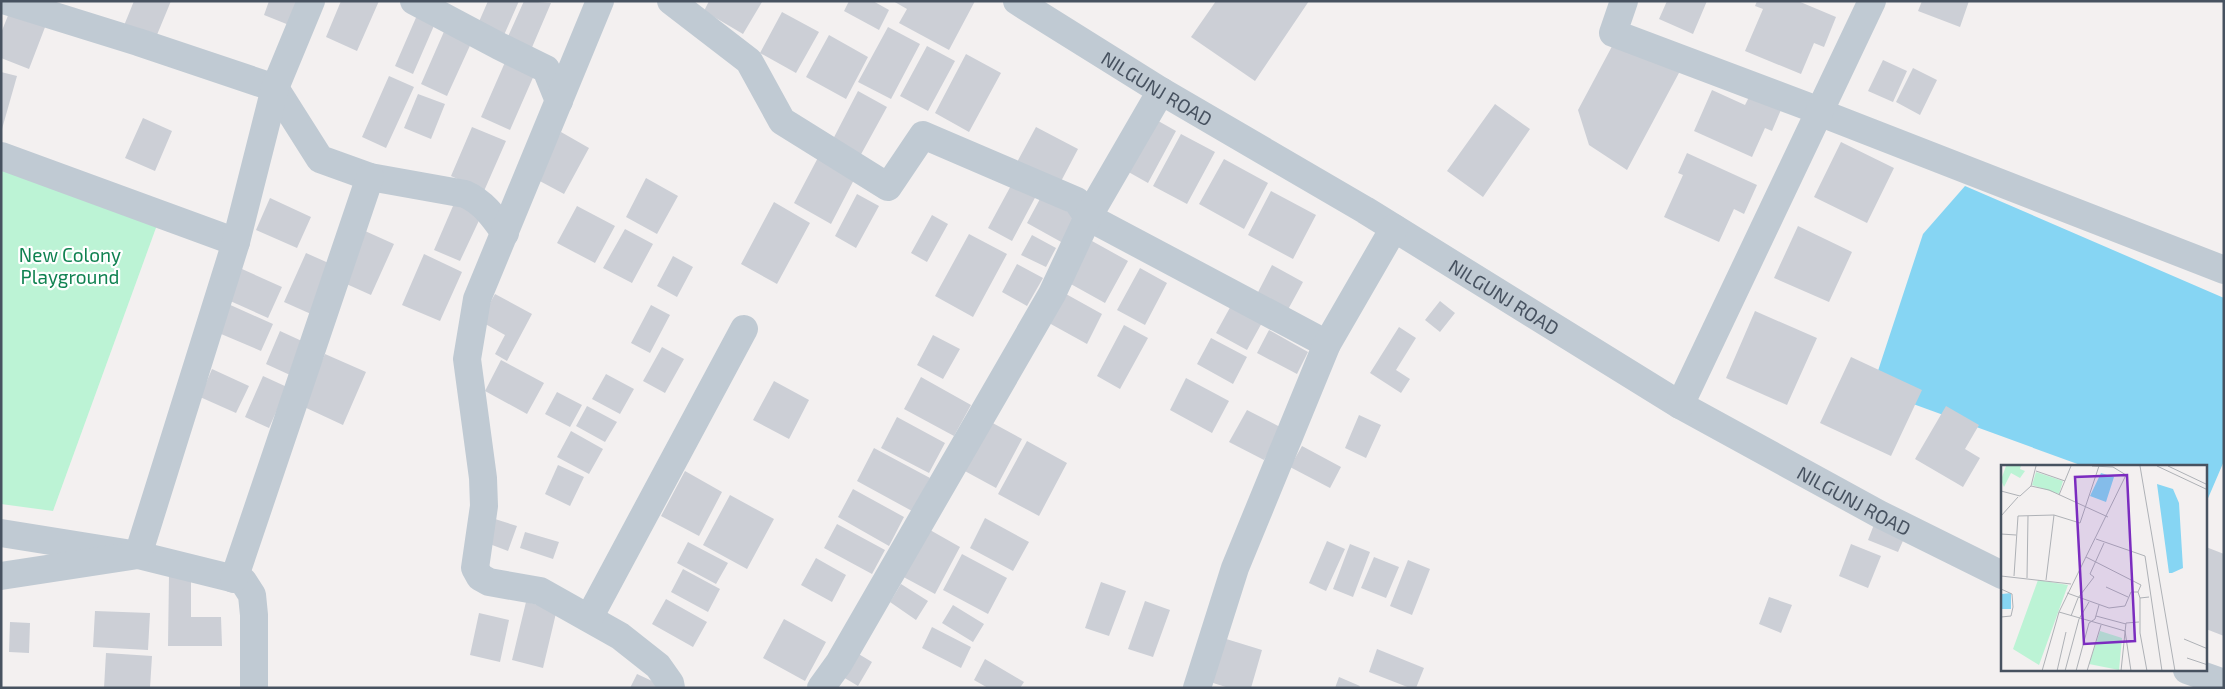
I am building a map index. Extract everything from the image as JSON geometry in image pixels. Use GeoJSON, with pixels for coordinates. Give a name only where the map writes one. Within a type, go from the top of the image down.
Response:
{"type":"FeatureCollection","features":[{"type":"Feature","properties":{"kind":"street"},"geometry":{"type":"LineString","coordinates":[[6,1],[138,42],[275,88],[320,159],[370,177],[464,194],[476,199],[489,211],[505,232]]}},
{"type":"Feature","properties":{"kind":"street"},"geometry":{"type":"LineString","coordinates":[[138,555],[236,242],[275,88],[311,1]]}},
{"type":"Feature","properties":{"kind":"street"},"geometry":{"type":"LineString","coordinates":[[414,1],[498,46],[546,69],[558,101]]}},
{"type":"Feature","properties":{"kind":"street"},"geometry":{"type":"LineString","coordinates":[[600,1],[477,299],[468,359],[483,478],[484,506],[475,568],[480,577],[489,582],[540,591],[620,636],[658,666],[670,682],[671,688]]}},
{"type":"Feature","properties":{"kind":"street"},"geometry":{"type":"LineString","coordinates":[[671,1],[749,61],[782,121],[888,187],[922,135],[1077,201],[1088,217],[1327,344]]}},
{"type":"Feature","properties":{"kind":"street","name":"NILGUNJ ROAD"},"geometry":{"type":"LineString","coordinates":[[1017,1],[1161,91],[1394,228],[1680,405],[1879,514],[2001,575]]}},
{"type":"Feature","properties":{"kind":"street"},"geometry":{"type":"LineString","coordinates":[[1624,1],[1613,33],[1820,110],[1821,113],[1830,117],[2224,270]]}},
{"type":"Feature","properties":{"kind":"street"},"geometry":{"type":"LineString","coordinates":[[1680,405],[1872,1]]}},
{"type":"Feature","properties":{"kind":"street"},"geometry":{"type":"LineString","coordinates":[[821,688],[839,662],[1052,294],[1088,217],[1161,91]]}},
{"type":"Feature","properties":{"kind":"street"},"geometry":{"type":"LineString","coordinates":[[1,156],[236,242]]}},
{"type":"Feature","properties":{"kind":"street"},"geometry":{"type":"LineString","coordinates":[[234,579],[370,177]]}},
{"type":"Feature","properties":{"kind":"street"},"geometry":{"type":"LineString","coordinates":[[1197,688],[1235,568],[1327,344],[1394,228]]}},
{"type":"Feature","properties":{"kind":"street"},"geometry":{"type":"LineString","coordinates":[[589,618],[744,329]]}},
{"type":"Feature","properties":{"kind":"street"},"geometry":{"type":"LineString","coordinates":[[1,533],[138,555],[243,581],[252,596],[254,688]]}},
{"type":"Feature","properties":{"kind":"street"},"geometry":{"type":"LineString","coordinates":[[1,576],[138,555]]}},
{"type":"Feature","properties":{"kind":"street"},"geometry":{"type":"LineString","coordinates":[[2193,672],[2224,683]]}},
{"type":"Feature","properties":{"kind":"green space","name":"New Colony Playground"},"geometry":{"type":"Polygon","coordinates":[[[1,166],[157,225],[53,511],[1,504],[1,166]]]}},
{"type":"Feature","properties":{"kind":"water"},"geometry":{"type":"Polygon","coordinates":[[[1965,186],[2224,298],[2224,461],[2208,498],[2208,465],[2080,465],[1872,389],[1923,234],[1965,186]]]}},
{"type":"Feature","properties":{"kind":"building"},"geometry":{"type":"Polygon","coordinates":[[[134,1],[171,1],[154,42],[123,28],[134,1]]]}},
{"type":"Feature","properties":{"kind":"building"},"geometry":{"type":"Polygon","coordinates":[[[269,1],[303,1],[294,27],[264,15],[269,1]]]}},
{"type":"Feature","properties":{"kind":"building"},"geometry":{"type":"Polygon","coordinates":[[[341,1],[379,1],[357,51],[326,37],[341,1]]]}},
{"type":"Feature","properties":{"kind":"building"},"geometry":{"type":"Polygon","coordinates":[[[488,1],[519,1],[504,35],[478,24],[488,1]]]}},
{"type":"Feature","properties":{"kind":"building"},"geometry":{"type":"Polygon","coordinates":[[[524,1],[551,3],[530,52],[506,41],[524,1]]]}},
{"type":"Feature","properties":{"kind":"building"},"geometry":{"type":"Polygon","coordinates":[[[709,1],[762,2],[743,34],[704,11],[709,1]]]}},
{"type":"Feature","properties":{"kind":"building"},"geometry":{"type":"Polygon","coordinates":[[[849,1],[873,1],[889,10],[879,30],[844,11],[849,1]]]}},
{"type":"Feature","properties":{"kind":"building"},"geometry":{"type":"Polygon","coordinates":[[[893,1],[975,1],[949,50],[899,23],[907,9],[893,1]]]}},
{"type":"Feature","properties":{"kind":"building"},"geometry":{"type":"Polygon","coordinates":[[[1216,1],[1309,1],[1255,81],[1191,37],[1216,1]]]}},
{"type":"Feature","properties":{"kind":"building"},"geometry":{"type":"Polygon","coordinates":[[[1667,1],[1707,1],[1693,34],[1659,19],[1667,1]]]}},
{"type":"Feature","properties":{"kind":"building"},"geometry":{"type":"Polygon","coordinates":[[[1757,1],[1798,1],[1836,17],[1824,47],[1814,43],[1801,74],[1745,51],[1763,9],[1755,6],[1757,1]]]}},
{"type":"Feature","properties":{"kind":"building"},"geometry":{"type":"Polygon","coordinates":[[[1922,1],[1969,1],[1960,27],[1918,11],[1922,1]]]}},
{"type":"Feature","properties":{"kind":"building"},"geometry":{"type":"Polygon","coordinates":[[[11,8],[47,22],[29,69],[1,58],[1,33],[11,8]]]}},
{"type":"Feature","properties":{"kind":"building"},"geometry":{"type":"Polygon","coordinates":[[[782,12],[819,32],[796,73],[760,53],[782,12]]]}},
{"type":"Feature","properties":{"kind":"building"},"geometry":{"type":"Polygon","coordinates":[[[418,13],[436,21],[413,74],[395,66],[418,13]]]}},
{"type":"Feature","properties":{"kind":"building"},"geometry":{"type":"Polygon","coordinates":[[[446,27],[473,39],[447,96],[421,84],[446,27]]]}},
{"type":"Feature","properties":{"kind":"building"},"geometry":{"type":"Polygon","coordinates":[[[888,27],[920,44],[891,99],[858,82],[888,27]]]}},
{"type":"Feature","properties":{"kind":"building"},"geometry":{"type":"Polygon","coordinates":[[[829,35],[868,57],[846,99],[806,77],[829,35]]]}},
{"type":"Feature","properties":{"kind":"building"},"geometry":{"type":"Polygon","coordinates":[[[1617,37],[1680,71],[1627,170],[1589,145],[1578,110],[1617,37]]]}},
{"type":"Feature","properties":{"kind":"building"},"geometry":{"type":"Polygon","coordinates":[[[927,46],[955,61],[928,111],[900,96],[927,46]]]}},
{"type":"Feature","properties":{"kind":"building"},"geometry":{"type":"Polygon","coordinates":[[[966,54],[1001,73],[969,132],[935,113],[966,54]]]}},
{"type":"Feature","properties":{"kind":"building"},"geometry":{"type":"Polygon","coordinates":[[[506,60],[535,73],[510,130],[481,117],[506,60]]]}},
{"type":"Feature","properties":{"kind":"building"},"geometry":{"type":"Polygon","coordinates":[[[1883,60],[1907,71],[1893,102],[1868,91],[1883,60]]]}},
{"type":"Feature","properties":{"kind":"building"},"geometry":{"type":"Polygon","coordinates":[[[1913,68],[1937,80],[1920,115],[1896,102],[1913,68]]]}},
{"type":"Feature","properties":{"kind":"building"},"geometry":{"type":"Polygon","coordinates":[[[1,72],[17,76],[2,129],[1,129],[1,72]]]}},
{"type":"Feature","properties":{"kind":"building"},"geometry":{"type":"Polygon","coordinates":[[[389,76],[414,87],[386,148],[362,137],[389,76]]]}},
{"type":"Feature","properties":{"kind":"building"},"geometry":{"type":"Polygon","coordinates":[[[1712,90],[1745,105],[1752,91],[1783,105],[1772,131],[1765,128],[1752,157],[1694,131],[1712,90]]]}},
{"type":"Feature","properties":{"kind":"building"},"geometry":{"type":"Polygon","coordinates":[[[858,91],[887,107],[859,158],[831,143],[858,91]]]}},
{"type":"Feature","properties":{"kind":"building"},"geometry":{"type":"Polygon","coordinates":[[[418,94],[445,104],[431,139],[404,128],[418,94]]]}},
{"type":"Feature","properties":{"kind":"building"},"geometry":{"type":"Polygon","coordinates":[[[1495,104],[1530,129],[1483,197],[1447,171],[1495,104]]]}},
{"type":"Feature","properties":{"kind":"building"},"geometry":{"type":"Polygon","coordinates":[[[143,118],[172,131],[155,171],[125,158],[143,118]]]}},
{"type":"Feature","properties":{"kind":"building"},"geometry":{"type":"Polygon","coordinates":[[[1153,118],[1176,131],[1148,183],[1125,170],[1153,118]]]}},
{"type":"Feature","properties":{"kind":"building"},"geometry":{"type":"Polygon","coordinates":[[[472,127],[506,141],[484,191],[451,176],[472,127]]]}},
{"type":"Feature","properties":{"kind":"building"},"geometry":{"type":"Polygon","coordinates":[[[1036,127],[1078,149],[1058,187],[1016,164],[1036,127]]]}},
{"type":"Feature","properties":{"kind":"building"},"geometry":{"type":"Polygon","coordinates":[[[561,132],[589,148],[564,194],[536,179],[561,132]]]}},
{"type":"Feature","properties":{"kind":"building"},"geometry":{"type":"Polygon","coordinates":[[[1181,134],[1215,152],[1187,204],[1153,186],[1181,134]]]}},
{"type":"Feature","properties":{"kind":"building"},"geometry":{"type":"Polygon","coordinates":[[[1841,142],[1894,168],[1867,223],[1814,197],[1841,142]]]}},
{"type":"Feature","properties":{"kind":"building"},"geometry":{"type":"Polygon","coordinates":[[[821,152],[858,172],[831,224],[794,203],[821,152]]]}},
{"type":"Feature","properties":{"kind":"building"},"geometry":{"type":"Polygon","coordinates":[[[1687,153],[1757,185],[1744,214],[1734,209],[1719,242],[1664,217],[1683,175],[1678,173],[1687,153]]]}},
{"type":"Feature","properties":{"kind":"building"},"geometry":{"type":"Polygon","coordinates":[[[1224,159],[1268,183],[1244,229],[1199,204],[1224,159]]]}},
{"type":"Feature","properties":{"kind":"building"},"geometry":{"type":"Polygon","coordinates":[[[646,178],[678,196],[657,234],[626,217],[646,178]]]}},
{"type":"Feature","properties":{"kind":"building"},"geometry":{"type":"Polygon","coordinates":[[[1014,180],[1037,194],[1012,241],[988,228],[1014,180]]]}},
{"type":"Feature","properties":{"kind":"building"},"geometry":{"type":"Polygon","coordinates":[[[1271,191],[1316,215],[1293,259],[1248,235],[1271,191]]]}},
{"type":"Feature","properties":{"kind":"building"},"geometry":{"type":"Polygon","coordinates":[[[857,194],[879,206],[856,248],[835,236],[857,194]]]}},
{"type":"Feature","properties":{"kind":"building"},"geometry":{"type":"Polygon","coordinates":[[[1041,197],[1077,217],[1063,243],[1027,223],[1041,197]]]}},
{"type":"Feature","properties":{"kind":"building"},"geometry":{"type":"Polygon","coordinates":[[[270,198],[311,217],[297,248],[256,230],[270,198]]]}},
{"type":"Feature","properties":{"kind":"building"},"geometry":{"type":"Polygon","coordinates":[[[456,199],[483,212],[460,261],[434,250],[456,199]]]}},
{"type":"Feature","properties":{"kind":"building"},"geometry":{"type":"Polygon","coordinates":[[[774,202],[810,223],[777,284],[741,264],[774,202]]]}},
{"type":"Feature","properties":{"kind":"building"},"geometry":{"type":"Polygon","coordinates":[[[577,206],[615,226],[595,263],[557,243],[577,206]]]}},
{"type":"Feature","properties":{"kind":"building"},"geometry":{"type":"Polygon","coordinates":[[[932,215],[948,224],[927,262],[911,253],[932,215]]]}},
{"type":"Feature","properties":{"kind":"building"},"geometry":{"type":"Polygon","coordinates":[[[1798,226],[1852,252],[1829,302],[1774,278],[1798,226]]]}},
{"type":"Feature","properties":{"kind":"building"},"geometry":{"type":"Polygon","coordinates":[[[625,229],[653,244],[632,283],[603,268],[625,229]]]}},
{"type":"Feature","properties":{"kind":"building"},"geometry":{"type":"Polygon","coordinates":[[[365,231],[394,244],[371,295],[342,282],[365,231]]]}},
{"type":"Feature","properties":{"kind":"building"},"geometry":{"type":"Polygon","coordinates":[[[969,234],[1007,254],[973,317],[935,296],[969,234]]]}},
{"type":"Feature","properties":{"kind":"building"},"geometry":{"type":"Polygon","coordinates":[[[1032,235],[1056,248],[1046,267],[1021,255],[1032,235]]]}},
{"type":"Feature","properties":{"kind":"building"},"geometry":{"type":"Polygon","coordinates":[[[1092,241],[1128,261],[1105,303],[1069,283],[1092,241]]]}},
{"type":"Feature","properties":{"kind":"building"},"geometry":{"type":"Polygon","coordinates":[[[306,253],[333,265],[311,314],[284,302],[306,253]]]}},
{"type":"Feature","properties":{"kind":"building"},"geometry":{"type":"Polygon","coordinates":[[[424,254],[462,272],[440,321],[402,305],[424,254]]]}},
{"type":"Feature","properties":{"kind":"building"},"geometry":{"type":"Polygon","coordinates":[[[673,256],[693,267],[677,297],[657,286],[673,256]]]}},
{"type":"Feature","properties":{"kind":"building"},"geometry":{"type":"Polygon","coordinates":[[[1017,264],[1043,278],[1027,306],[1002,292],[1017,264]]]}},
{"type":"Feature","properties":{"kind":"building"},"geometry":{"type":"Polygon","coordinates":[[[1272,265],[1303,282],[1285,315],[1255,298],[1272,265]]]}},
{"type":"Feature","properties":{"kind":"building"},"geometry":{"type":"Polygon","coordinates":[[[1140,268],[1167,283],[1145,325],[1117,310],[1140,268]]]}},
{"type":"Feature","properties":{"kind":"building"},"geometry":{"type":"Polygon","coordinates":[[[242,269],[282,287],[268,318],[228,300],[242,269]]]}},
{"type":"Feature","properties":{"kind":"building"},"geometry":{"type":"Polygon","coordinates":[[[495,294],[532,314],[507,361],[495,354],[505,335],[480,321],[495,294]]]}},
{"type":"Feature","properties":{"kind":"building"},"geometry":{"type":"Polygon","coordinates":[[[1066,294],[1102,314],[1087,344],[1049,323],[1066,294]]]}},
{"type":"Feature","properties":{"kind":"building"},"geometry":{"type":"Polygon","coordinates":[[[1440,301],[1455,313],[1440,332],[1425,320],[1440,301]]]}},
{"type":"Feature","properties":{"kind":"building"},"geometry":{"type":"Polygon","coordinates":[[[1233,302],[1264,319],[1247,350],[1216,333],[1233,302]]]}},
{"type":"Feature","properties":{"kind":"building"},"geometry":{"type":"Polygon","coordinates":[[[226,303],[273,324],[261,351],[214,331],[226,303]]]}},
{"type":"Feature","properties":{"kind":"building"},"geometry":{"type":"Polygon","coordinates":[[[651,305],[670,315],[650,353],[631,343],[651,305]]]}},
{"type":"Feature","properties":{"kind":"building"},"geometry":{"type":"Polygon","coordinates":[[[1755,311],[1817,338],[1787,405],[1726,378],[1755,311]]]}},
{"type":"Feature","properties":{"kind":"building"},"geometry":{"type":"Polygon","coordinates":[[[1124,325],[1148,338],[1120,389],[1097,376],[1124,325]]]}},
{"type":"Feature","properties":{"kind":"building"},"geometry":{"type":"Polygon","coordinates":[[[1399,327],[1416,338],[1396,370],[1410,379],[1401,393],[1370,373],[1399,327]]]}},
{"type":"Feature","properties":{"kind":"building"},"geometry":{"type":"Polygon","coordinates":[[[1269,330],[1308,352],[1297,374],[1257,353],[1269,330]]]}},
{"type":"Feature","properties":{"kind":"building"},"geometry":{"type":"Polygon","coordinates":[[[280,331],[304,342],[290,375],[266,364],[280,331]]]}},
{"type":"Feature","properties":{"kind":"building"},"geometry":{"type":"Polygon","coordinates":[[[933,335],[960,349],[943,379],[917,365],[933,335]]]}},
{"type":"Feature","properties":{"kind":"building"},"geometry":{"type":"Polygon","coordinates":[[[1211,338],[1247,357],[1233,384],[1197,364],[1211,338]]]}},
{"type":"Feature","properties":{"kind":"building"},"geometry":{"type":"Polygon","coordinates":[[[662,347],[684,359],[665,393],[643,381],[662,347]]]}},
{"type":"Feature","properties":{"kind":"building"},"geometry":{"type":"Polygon","coordinates":[[[325,354],[366,372],[343,425],[302,406],[325,354]]]}},
{"type":"Feature","properties":{"kind":"building"},"geometry":{"type":"Polygon","coordinates":[[[1851,357],[1922,390],[1891,456],[1820,423],[1851,357]]]}},
{"type":"Feature","properties":{"kind":"building"},"geometry":{"type":"Polygon","coordinates":[[[501,360],[544,383],[527,414],[485,391],[501,360]]]}},
{"type":"Feature","properties":{"kind":"building"},"geometry":{"type":"Polygon","coordinates":[[[212,369],[249,386],[236,413],[200,397],[212,369]]]}},
{"type":"Feature","properties":{"kind":"building"},"geometry":{"type":"Polygon","coordinates":[[[606,374],[634,389],[620,414],[592,399],[606,374]]]}},
{"type":"Feature","properties":{"kind":"building"},"geometry":{"type":"Polygon","coordinates":[[[263,376],[287,387],[269,428],[245,417],[263,376]]]}},
{"type":"Feature","properties":{"kind":"building"},"geometry":{"type":"Polygon","coordinates":[[[921,377],[971,405],[954,436],[904,409],[921,377]]]}},
{"type":"Feature","properties":{"kind":"building"},"geometry":{"type":"Polygon","coordinates":[[[1186,378],[1229,401],[1212,433],[1170,410],[1186,378]]]}},
{"type":"Feature","properties":{"kind":"building"},"geometry":{"type":"Polygon","coordinates":[[[774,381],[809,400],[789,439],[753,420],[774,381]]]}},
{"type":"Feature","properties":{"kind":"building"},"geometry":{"type":"Polygon","coordinates":[[[557,392],[582,405],[570,427],[545,414],[557,392]]]}},
{"type":"Feature","properties":{"kind":"building"},"geometry":{"type":"Polygon","coordinates":[[[587,406],[617,422],[605,442],[576,426],[587,406]]]}},
{"type":"Feature","properties":{"kind":"building"},"geometry":{"type":"Polygon","coordinates":[[[1946,406],[1979,425],[1965,449],[1980,458],[1963,487],[1915,459],[1946,406]]]}},
{"type":"Feature","properties":{"kind":"building"},"geometry":{"type":"Polygon","coordinates":[[[1247,410],[1282,428],[1264,460],[1229,442],[1247,410]]]}},
{"type":"Feature","properties":{"kind":"building"},"geometry":{"type":"Polygon","coordinates":[[[1359,415],[1381,425],[1366,458],[1345,448],[1359,415]]]}},
{"type":"Feature","properties":{"kind":"building"},"geometry":{"type":"Polygon","coordinates":[[[897,417],[945,443],[929,473],[881,448],[897,417]]]}},
{"type":"Feature","properties":{"kind":"building"},"geometry":{"type":"Polygon","coordinates":[[[989,421],[1022,439],[996,488],[963,470],[989,421]]]}},
{"type":"Feature","properties":{"kind":"building"},"geometry":{"type":"Polygon","coordinates":[[[571,431],[603,449],[589,474],[557,457],[571,431]]]}},
{"type":"Feature","properties":{"kind":"building"},"geometry":{"type":"Polygon","coordinates":[[[1027,441],[1067,463],[1039,516],[998,494],[1027,441]]]}},
{"type":"Feature","properties":{"kind":"building"},"geometry":{"type":"Polygon","coordinates":[[[1302,446],[1341,467],[1330,488],[1290,467],[1302,446]]]}},
{"type":"Feature","properties":{"kind":"building"},"geometry":{"type":"Polygon","coordinates":[[[874,448],[930,478],[912,511],[857,481],[874,448]]]}},
{"type":"Feature","properties":{"kind":"building"},"geometry":{"type":"Polygon","coordinates":[[[558,465],[584,477],[570,506],[545,494],[558,465]]]}},
{"type":"Feature","properties":{"kind":"building"},"geometry":{"type":"Polygon","coordinates":[[[685,471],[722,492],[699,536],[661,516],[685,471]]]}},
{"type":"Feature","properties":{"kind":"building"},"geometry":{"type":"Polygon","coordinates":[[[853,489],[904,517],[889,546],[838,517],[853,489]]]}},
{"type":"Feature","properties":{"kind":"building"},"geometry":{"type":"Polygon","coordinates":[[[730,495],[774,519],[747,569],[703,545],[730,495]]]}},
{"type":"Feature","properties":{"kind":"building"},"geometry":{"type":"Polygon","coordinates":[[[985,518],[1029,542],[1013,571],[970,548],[985,518]]]}},
{"type":"Feature","properties":{"kind":"building"},"geometry":{"type":"Polygon","coordinates":[[[495,519],[517,526],[508,551],[487,543],[495,519]]]}},
{"type":"Feature","properties":{"kind":"building"},"geometry":{"type":"Polygon","coordinates":[[[1875,522],[1906,534],[1898,552],[1868,540],[1875,522]]]}},
{"type":"Feature","properties":{"kind":"building"},"geometry":{"type":"Polygon","coordinates":[[[837,524],[885,550],[872,574],[824,548],[837,524]]]}},
{"type":"Feature","properties":{"kind":"building"},"geometry":{"type":"Polygon","coordinates":[[[923,526],[960,547],[935,594],[898,574],[923,526]]]}},
{"type":"Feature","properties":{"kind":"building"},"geometry":{"type":"Polygon","coordinates":[[[525,532],[559,542],[553,559],[520,548],[525,532]]]}},
{"type":"Feature","properties":{"kind":"building"},"geometry":{"type":"Polygon","coordinates":[[[1327,541],[1345,549],[1326,591],[1309,583],[1327,541]]]}},
{"type":"Feature","properties":{"kind":"building"},"geometry":{"type":"Polygon","coordinates":[[[688,542],[728,563],[716,584],[677,563],[688,542]]]}},
{"type":"Feature","properties":{"kind":"building"},"geometry":{"type":"Polygon","coordinates":[[[1350,544],[1370,552],[1353,597],[1333,589],[1350,544]]]}},
{"type":"Feature","properties":{"kind":"building"},"geometry":{"type":"Polygon","coordinates":[[[1851,544],[1881,556],[1868,588],[1839,576],[1851,544]]]}},
{"type":"Feature","properties":{"kind":"building"},"geometry":{"type":"Polygon","coordinates":[[[2208,548],[2224,554],[2224,636],[2208,630],[2208,548]]]}},
{"type":"Feature","properties":{"kind":"building"},"geometry":{"type":"Polygon","coordinates":[[[962,554],[1007,578],[988,614],[943,590],[962,554]]]}},
{"type":"Feature","properties":{"kind":"building"},"geometry":{"type":"Polygon","coordinates":[[[1374,557],[1399,567],[1386,598],[1361,588],[1374,557]]]}},
{"type":"Feature","properties":{"kind":"building"},"geometry":{"type":"Polygon","coordinates":[[[816,558],[846,575],[832,602],[801,585],[816,558]]]}},
{"type":"Feature","properties":{"kind":"building"},"geometry":{"type":"Polygon","coordinates":[[[1408,560],[1430,569],[1412,615],[1390,606],[1408,560]]]}},
{"type":"Feature","properties":{"kind":"building"},"geometry":{"type":"Polygon","coordinates":[[[683,569],[720,589],[708,612],[671,592],[683,569]]]}},
{"type":"Feature","properties":{"kind":"building"},"geometry":{"type":"Polygon","coordinates":[[[169,575],[191,575],[191,617],[221,617],[222,646],[168,646],[169,575]]]}},
{"type":"Feature","properties":{"kind":"building"},"geometry":{"type":"Polygon","coordinates":[[[1101,582],[1126,591],[1109,636],[1085,628],[1101,582]]]}},
{"type":"Feature","properties":{"kind":"building"},"geometry":{"type":"Polygon","coordinates":[[[901,584],[928,601],[916,620],[890,602],[901,584]]]}},
{"type":"Feature","properties":{"kind":"building"},"geometry":{"type":"Polygon","coordinates":[[[1769,597],[1792,605],[1781,633],[1759,624],[1769,597]]]}},
{"type":"Feature","properties":{"kind":"building"},"geometry":{"type":"Polygon","coordinates":[[[666,599],[707,622],[693,647],[652,624],[666,599]]]}},
{"type":"Feature","properties":{"kind":"building"},"geometry":{"type":"Polygon","coordinates":[[[1145,601],[1170,610],[1153,657],[1128,649],[1145,601]]]}},
{"type":"Feature","properties":{"kind":"building"},"geometry":{"type":"Polygon","coordinates":[[[526,602],[557,609],[543,668],[512,660],[526,602]]]}},
{"type":"Feature","properties":{"kind":"building"},"geometry":{"type":"Polygon","coordinates":[[[953,605],[984,624],[973,642],[942,623],[953,605]]]}},
{"type":"Feature","properties":{"kind":"building"},"geometry":{"type":"Polygon","coordinates":[[[95,611],[150,613],[148,650],[93,647],[95,611]]]}},
{"type":"Feature","properties":{"kind":"building"},"geometry":{"type":"Polygon","coordinates":[[[479,613],[509,620],[500,662],[470,655],[479,613]]]}},
{"type":"Feature","properties":{"kind":"building"},"geometry":{"type":"Polygon","coordinates":[[[784,619],[826,642],[805,681],[763,658],[784,619]]]}},
{"type":"Feature","properties":{"kind":"building"},"geometry":{"type":"Polygon","coordinates":[[[10,622],[30,623],[29,653],[9,652],[10,622]]]}},
{"type":"Feature","properties":{"kind":"building"},"geometry":{"type":"Polygon","coordinates":[[[932,627],[971,647],[961,668],[922,648],[932,627]]]}},
{"type":"Feature","properties":{"kind":"building"},"geometry":{"type":"Polygon","coordinates":[[[1223,638],[1262,650],[1251,688],[1229,688],[1210,682],[1223,638]]]}},
{"type":"Feature","properties":{"kind":"building"},"geometry":{"type":"Polygon","coordinates":[[[1377,649],[1424,668],[1416,688],[1410,688],[1369,672],[1377,649]]]}},
{"type":"Feature","properties":{"kind":"building"},"geometry":{"type":"Polygon","coordinates":[[[106,653],[152,656],[150,688],[104,688],[106,653]]]}},
{"type":"Feature","properties":{"kind":"building"},"geometry":{"type":"Polygon","coordinates":[[[857,653],[872,662],[858,686],[843,677],[857,653]]]}},
{"type":"Feature","properties":{"kind":"building"},"geometry":{"type":"Polygon","coordinates":[[[985,659],[1024,682],[1020,688],[988,688],[974,680],[985,659]]]}},
{"type":"Feature","properties":{"kind":"building"},"geometry":{"type":"Polygon","coordinates":[[[637,674],[663,686],[663,688],[630,688],[637,674]]]}},
{"type":"Feature","properties":{"kind":"building"},"geometry":{"type":"Polygon","coordinates":[[[1339,677],[1360,686],[1359,688],[1335,688],[1339,677]]]}}]}
